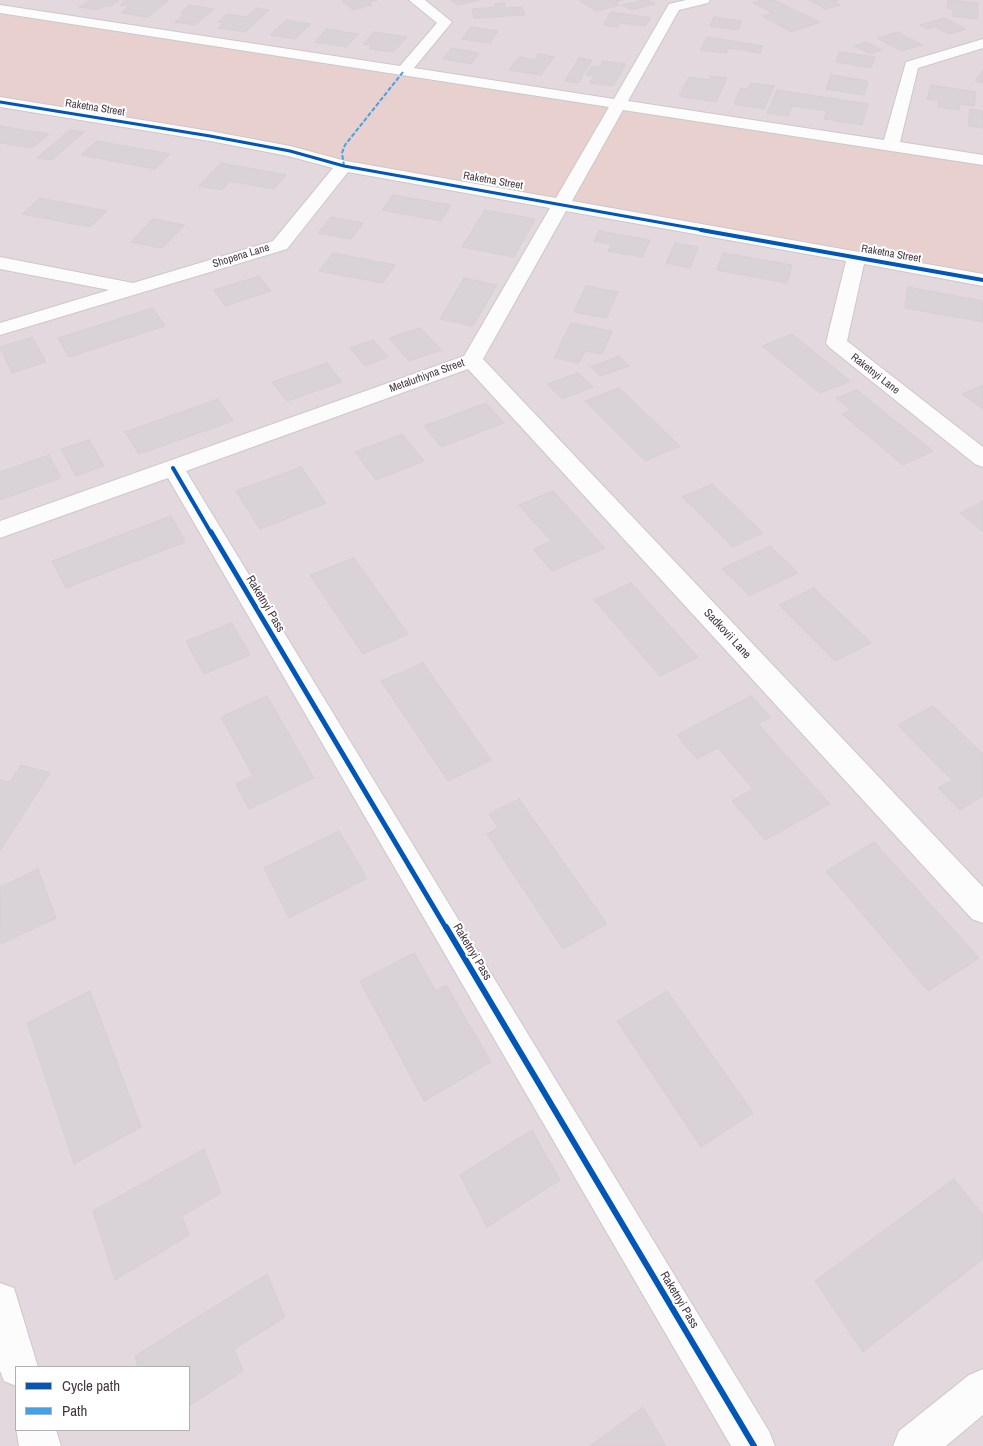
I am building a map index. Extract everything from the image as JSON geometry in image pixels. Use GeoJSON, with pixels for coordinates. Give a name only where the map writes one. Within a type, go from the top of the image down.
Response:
{"type":"FeatureCollection","features":[{"type":"Feature","properties":{"kind":"street"},"geometry":{"type":"LineString","coordinates":[[403,72],[445,22],[416,0]]}},
{"type":"Feature","properties":{"kind":"street","name":"Metalurhiyna Street"},"geometry":{"type":"LineString","coordinates":[[0,530],[472,360],[618,104],[668,4],[703,0]]}},
{"type":"Feature","properties":{"kind":"street"},"geometry":{"type":"LineString","coordinates":[[0,9],[983,160]]}},
{"type":"Feature","properties":{"kind":"street"},"geometry":{"type":"LineString","coordinates":[[891,145],[911,65],[983,43]]}},
{"type":"Feature","properties":{"kind":"street","name":"Raketna Street"},"geometry":{"type":"LineString","coordinates":[[0,102],[281,150],[344,166],[562,203],[983,280]]}},
{"type":"Feature","properties":{"kind":"street","name":"Shopena Lane"},"geometry":{"type":"LineString","coordinates":[[0,330],[280,245],[344,166]]}},
{"type":"Feature","properties":{"kind":"street","name":"Raketnyi Lane"},"geometry":{"type":"LineString","coordinates":[[856,258],[836,344],[983,459]]}},
{"type":"Feature","properties":{"kind":"street","name":"Shopena Lane"},"geometry":{"type":"LineString","coordinates":[[0,263],[133,289]]}},
{"type":"Feature","properties":{"kind":"street","name":"Sadkovii Lane"},"geometry":{"type":"LineString","coordinates":[[472,360],[983,909]]}},
{"type":"Feature","properties":{"kind":"street","name":"Raketnyi Pass"},"geometry":{"type":"LineString","coordinates":[[172,468],[754,1446]]}},
{"type":"Feature","properties":{"kind":"street"},"geometry":{"type":"LineString","coordinates":[[0,1302],[18,1366]]}},
{"type":"Feature","properties":{"kind":"street"},"geometry":{"type":"LineString","coordinates":[[914,1446],[983,1389]]}},
{"type":"Feature","properties":{"kind":"street"},"geometry":{"type":"LineString","coordinates":[[36,1431],[40,1446]]}},
{"type":"Feature","properties":{"kind":"shaded area"},"geometry":{"type":"Polygon","coordinates":[[[0,0],[983,0],[983,1446],[0,1446],[0,0]]]}},
{"type":"Feature","properties":{"kind":"shaded area"},"geometry":{"type":"Polygon","coordinates":[[[0,14],[983,165],[983,275],[852,254],[557,198],[0,98],[0,14]]]}},
{"type":"Feature","properties":{"kind":"building"},"geometry":{"type":"Polygon","coordinates":[[[89,0],[119,0],[110,7],[104,6],[99,10],[79,7],[89,0]]]}},
{"type":"Feature","properties":{"kind":"building"},"geometry":{"type":"Polygon","coordinates":[[[126,0],[168,1],[148,17],[121,13],[129,6],[120,5],[126,0]]]}},
{"type":"Feature","properties":{"kind":"building"},"geometry":{"type":"Polygon","coordinates":[[[377,0],[368,2],[372,5],[353,10],[342,1],[377,0]]]}},
{"type":"Feature","properties":{"kind":"building"},"geometry":{"type":"Polygon","coordinates":[[[450,0],[479,0],[457,5],[450,0]]]}},
{"type":"Feature","properties":{"kind":"building"},"geometry":{"type":"Polygon","coordinates":[[[579,0],[623,0],[616,2],[620,5],[596,11],[579,0]]]}},
{"type":"Feature","properties":{"kind":"building"},"geometry":{"type":"Polygon","coordinates":[[[644,0],[655,4],[630,10],[622,5],[644,0]]]}},
{"type":"Feature","properties":{"kind":"building"},"geometry":{"type":"Polygon","coordinates":[[[762,0],[774,0],[820,22],[792,32],[762,16],[773,13],[753,3],[762,0]]]}},
{"type":"Feature","properties":{"kind":"building"},"geometry":{"type":"Polygon","coordinates":[[[809,0],[839,0],[834,1],[840,5],[825,9],[809,0]]]}},
{"type":"Feature","properties":{"kind":"building"},"geometry":{"type":"Polygon","coordinates":[[[948,0],[978,3],[978,19],[953,16],[953,9],[947,8],[948,0]]]}},
{"type":"Feature","properties":{"kind":"building"},"geometry":{"type":"Polygon","coordinates":[[[504,3],[506,8],[522,7],[525,15],[474,18],[472,9],[496,7],[495,4],[504,3]]]}},
{"type":"Feature","properties":{"kind":"building"},"geometry":{"type":"Polygon","coordinates":[[[189,5],[214,9],[195,25],[175,22],[185,14],[180,13],[189,5]]]}},
{"type":"Feature","properties":{"kind":"building"},"geometry":{"type":"Polygon","coordinates":[[[257,8],[269,10],[245,32],[218,28],[224,23],[218,22],[227,14],[247,17],[257,8]]]}},
{"type":"Feature","properties":{"kind":"building"},"geometry":{"type":"Polygon","coordinates":[[[611,12],[651,18],[645,26],[620,23],[617,27],[603,25],[611,12]]]}},
{"type":"Feature","properties":{"kind":"building"},"geometry":{"type":"Polygon","coordinates":[[[714,17],[742,21],[738,30],[710,26],[714,17]]]}},
{"type":"Feature","properties":{"kind":"building"},"geometry":{"type":"Polygon","coordinates":[[[944,18],[966,29],[949,34],[935,27],[928,29],[920,25],[944,18]]]}},
{"type":"Feature","properties":{"kind":"building"},"geometry":{"type":"Polygon","coordinates":[[[286,20],[311,24],[295,39],[270,35],[286,20]]]}},
{"type":"Feature","properties":{"kind":"building"},"geometry":{"type":"Polygon","coordinates":[[[471,27],[498,31],[490,43],[462,39],[471,27]]]}},
{"type":"Feature","properties":{"kind":"building"},"geometry":{"type":"Polygon","coordinates":[[[327,29],[358,34],[346,47],[315,42],[327,29]]]}},
{"type":"Feature","properties":{"kind":"building"},"geometry":{"type":"Polygon","coordinates":[[[374,32],[407,37],[393,52],[369,49],[372,45],[363,44],[374,32]]]}},
{"type":"Feature","properties":{"kind":"building"},"geometry":{"type":"Polygon","coordinates":[[[898,32],[922,45],[901,51],[877,38],[898,32]]]}},
{"type":"Feature","properties":{"kind":"building"},"geometry":{"type":"Polygon","coordinates":[[[707,37],[763,46],[760,53],[729,48],[726,53],[700,50],[707,37]]]}},
{"type":"Feature","properties":{"kind":"building"},"geometry":{"type":"Polygon","coordinates":[[[866,42],[881,50],[870,54],[855,46],[866,42]]]}},
{"type":"Feature","properties":{"kind":"building"},"geometry":{"type":"Polygon","coordinates":[[[452,48],[479,53],[471,64],[443,59],[452,48]]]}},
{"type":"Feature","properties":{"kind":"building"},"geometry":{"type":"Polygon","coordinates":[[[840,52],[875,57],[871,68],[836,62],[840,52]]]}},
{"type":"Feature","properties":{"kind":"building"},"geometry":{"type":"Polygon","coordinates":[[[538,54],[554,57],[541,75],[509,70],[519,57],[535,60],[538,54]]]}},
{"type":"Feature","properties":{"kind":"building"},"geometry":{"type":"Polygon","coordinates":[[[579,58],[592,60],[578,83],[565,81],[579,58]]]}},
{"type":"Feature","properties":{"kind":"building"},"geometry":{"type":"Polygon","coordinates":[[[603,61],[626,64],[613,86],[590,83],[594,76],[586,75],[592,66],[600,67],[603,61]]]}},
{"type":"Feature","properties":{"kind":"building"},"geometry":{"type":"Polygon","coordinates":[[[983,70],[983,83],[975,81],[983,70]]]}},
{"type":"Feature","properties":{"kind":"building"},"geometry":{"type":"Polygon","coordinates":[[[831,75],[868,81],[864,95],[826,89],[831,75]]]}},
{"type":"Feature","properties":{"kind":"building"},"geometry":{"type":"Polygon","coordinates":[[[711,76],[727,78],[716,102],[679,96],[689,77],[709,80],[711,76]]]}},
{"type":"Feature","properties":{"kind":"building"},"geometry":{"type":"Polygon","coordinates":[[[751,83],[774,86],[764,109],[734,104],[741,88],[748,89],[751,83]]]}},
{"type":"Feature","properties":{"kind":"building"},"geometry":{"type":"Polygon","coordinates":[[[931,85],[976,92],[974,106],[960,104],[959,110],[938,107],[939,101],[927,99],[931,85]]]}},
{"type":"Feature","properties":{"kind":"building"},"geometry":{"type":"Polygon","coordinates":[[[777,90],[868,104],[862,125],[824,119],[827,111],[792,106],[788,116],[767,113],[777,90]]]}},
{"type":"Feature","properties":{"kind":"building"},"geometry":{"type":"Polygon","coordinates":[[[970,109],[983,111],[983,128],[968,126],[970,109]]]}},
{"type":"Feature","properties":{"kind":"building"},"geometry":{"type":"Polygon","coordinates":[[[0,126],[49,134],[32,148],[0,143],[0,126]]]}},
{"type":"Feature","properties":{"kind":"building"},"geometry":{"type":"Polygon","coordinates":[[[70,130],[84,132],[52,160],[37,158],[70,130]]]}},
{"type":"Feature","properties":{"kind":"building"},"geometry":{"type":"Polygon","coordinates":[[[97,141],[170,154],[155,169],[81,155],[97,141]]]}},
{"type":"Feature","properties":{"kind":"building"},"geometry":{"type":"Polygon","coordinates":[[[221,163],[286,175],[274,189],[230,181],[222,190],[199,186],[221,163]]]}},
{"type":"Feature","properties":{"kind":"building"},"geometry":{"type":"Polygon","coordinates":[[[393,195],[451,205],[441,221],[382,210],[393,195]]]}},
{"type":"Feature","properties":{"kind":"building"},"geometry":{"type":"Polygon","coordinates":[[[40,198],[107,211],[90,227],[22,214],[40,198]]]}},
{"type":"Feature","properties":{"kind":"building"},"geometry":{"type":"Polygon","coordinates":[[[485,210],[535,219],[514,257],[462,247],[485,210]]]}},
{"type":"Feature","properties":{"kind":"building"},"geometry":{"type":"Polygon","coordinates":[[[331,217],[363,223],[351,239],[318,233],[331,217]]]}},
{"type":"Feature","properties":{"kind":"building"},"geometry":{"type":"Polygon","coordinates":[[[153,219],[185,225],[162,248],[131,242],[153,219]]]}},
{"type":"Feature","properties":{"kind":"building"},"geometry":{"type":"Polygon","coordinates":[[[599,231],[650,240],[642,257],[608,251],[611,244],[594,241],[599,231]]]}},
{"type":"Feature","properties":{"kind":"building"},"geometry":{"type":"Polygon","coordinates":[[[675,243],[698,247],[690,268],[666,263],[675,243]]]}},
{"type":"Feature","properties":{"kind":"building"},"geometry":{"type":"Polygon","coordinates":[[[333,253],[395,265],[383,283],[319,271],[333,253]]]}},
{"type":"Feature","properties":{"kind":"building"},"geometry":{"type":"Polygon","coordinates":[[[723,253],[792,265],[787,283],[717,270],[723,253]]]}},
{"type":"Feature","properties":{"kind":"building"},"geometry":{"type":"Polygon","coordinates":[[[259,276],[271,291],[225,306],[214,290],[259,276]]]}},
{"type":"Feature","properties":{"kind":"building"},"geometry":{"type":"Polygon","coordinates":[[[464,278],[497,285],[473,326],[440,319],[464,278]]]}},
{"type":"Feature","properties":{"kind":"building"},"geometry":{"type":"Polygon","coordinates":[[[586,286],[618,292],[606,318],[574,312],[586,286]]]}},
{"type":"Feature","properties":{"kind":"building"},"geometry":{"type":"Polygon","coordinates":[[[908,287],[983,301],[983,322],[905,308],[908,287]]]}},
{"type":"Feature","properties":{"kind":"building"},"geometry":{"type":"Polygon","coordinates":[[[153,308],[165,326],[69,357],[58,338],[153,308]]]}},
{"type":"Feature","properties":{"kind":"building"},"geometry":{"type":"Polygon","coordinates":[[[571,323],[612,331],[602,354],[585,351],[579,363],[554,358],[571,323]]]}},
{"type":"Feature","properties":{"kind":"building"},"geometry":{"type":"Polygon","coordinates":[[[420,328],[441,350],[409,361],[389,338],[420,328]]]}},
{"type":"Feature","properties":{"kind":"building"},"geometry":{"type":"Polygon","coordinates":[[[792,334],[850,381],[820,393],[762,346],[792,334]]]}},
{"type":"Feature","properties":{"kind":"building"},"geometry":{"type":"Polygon","coordinates":[[[32,337],[46,362],[12,373],[0,347],[32,337]]]}},
{"type":"Feature","properties":{"kind":"building"},"geometry":{"type":"Polygon","coordinates":[[[373,340],[388,357],[365,366],[350,348],[373,340]]]}},
{"type":"Feature","properties":{"kind":"building"},"geometry":{"type":"Polygon","coordinates":[[[619,356],[629,366],[600,376],[591,367],[619,356]]]}},
{"type":"Feature","properties":{"kind":"building"},"geometry":{"type":"Polygon","coordinates":[[[327,363],[342,382],[287,401],[272,382],[327,363]]]}},
{"type":"Feature","properties":{"kind":"building"},"geometry":{"type":"Polygon","coordinates":[[[578,373],[593,387],[562,399],[547,384],[578,373]]]}},
{"type":"Feature","properties":{"kind":"building"},"geometry":{"type":"Polygon","coordinates":[[[983,385],[983,409],[962,394],[983,385]]]}},
{"type":"Feature","properties":{"kind":"building"},"geometry":{"type":"Polygon","coordinates":[[[619,388],[680,446],[645,461],[585,401],[619,388]]]}},
{"type":"Feature","properties":{"kind":"building"},"geometry":{"type":"Polygon","coordinates":[[[857,390],[933,451],[903,465],[842,414],[851,410],[836,398],[857,390]]]}},
{"type":"Feature","properties":{"kind":"building"},"geometry":{"type":"Polygon","coordinates":[[[218,399],[233,421],[139,454],[125,432],[218,399]]]}},
{"type":"Feature","properties":{"kind":"building"},"geometry":{"type":"Polygon","coordinates":[[[486,403],[504,423],[441,447],[424,426],[486,403]]]}},
{"type":"Feature","properties":{"kind":"building"},"geometry":{"type":"Polygon","coordinates":[[[402,434],[424,461],[376,480],[355,452],[402,434]]]}},
{"type":"Feature","properties":{"kind":"building"},"geometry":{"type":"Polygon","coordinates":[[[89,440],[104,466],[76,476],[61,449],[89,440]]]}},
{"type":"Feature","properties":{"kind":"building"},"geometry":{"type":"Polygon","coordinates":[[[49,455],[61,478],[0,500],[0,472],[49,455]]]}},
{"type":"Feature","properties":{"kind":"building"},"geometry":{"type":"Polygon","coordinates":[[[301,467],[326,503],[260,529],[236,491],[301,467]]]}},
{"type":"Feature","properties":{"kind":"building"},"geometry":{"type":"Polygon","coordinates":[[[712,484],[763,533],[732,547],[682,497],[712,484]]]}},
{"type":"Feature","properties":{"kind":"building"},"geometry":{"type":"Polygon","coordinates":[[[553,491],[605,548],[552,571],[533,549],[551,541],[519,505],[553,491]]]}},
{"type":"Feature","properties":{"kind":"building"},"geometry":{"type":"Polygon","coordinates":[[[983,501],[983,532],[960,513],[983,501]]]}},
{"type":"Feature","properties":{"kind":"building"},"geometry":{"type":"Polygon","coordinates":[[[171,516],[185,542],[66,588],[52,561],[171,516]]]}},
{"type":"Feature","properties":{"kind":"building"},"geometry":{"type":"Polygon","coordinates":[[[770,546],[798,573],[749,596],[722,569],[770,546]]]}},
{"type":"Feature","properties":{"kind":"building"},"geometry":{"type":"Polygon","coordinates":[[[354,558],[408,634],[363,654],[310,575],[354,558]]]}},
{"type":"Feature","properties":{"kind":"building"},"geometry":{"type":"Polygon","coordinates":[[[631,583],[698,657],[660,676],[594,600],[631,583]]]}},
{"type":"Feature","properties":{"kind":"building"},"geometry":{"type":"Polygon","coordinates":[[[814,588],[871,643],[835,661],[779,605],[814,588]]]}},
{"type":"Feature","properties":{"kind":"building"},"geometry":{"type":"Polygon","coordinates":[[[232,623],[250,655],[204,674],[186,641],[232,623]]]}},
{"type":"Feature","properties":{"kind":"building"},"geometry":{"type":"Polygon","coordinates":[[[423,663],[491,760],[448,781],[381,681],[423,663]]]}},
{"type":"Feature","properties":{"kind":"building"},"geometry":{"type":"Polygon","coordinates":[[[267,696],[314,778],[249,809],[236,784],[253,776],[221,717],[267,696]]]}},
{"type":"Feature","properties":{"kind":"building"},"geometry":{"type":"Polygon","coordinates":[[[751,696],[771,717],[758,724],[830,804],[765,840],[732,801],[753,789],[718,748],[697,759],[677,735],[751,696]]]}},
{"type":"Feature","properties":{"kind":"building"},"geometry":{"type":"Polygon","coordinates":[[[933,706],[983,754],[983,796],[960,810],[938,788],[952,780],[898,725],[933,706]]]}},
{"type":"Feature","properties":{"kind":"building"},"geometry":{"type":"Polygon","coordinates":[[[21,765],[50,773],[0,851],[0,780],[10,782],[21,765]]]}},
{"type":"Feature","properties":{"kind":"building"},"geometry":{"type":"Polygon","coordinates":[[[519,799],[607,924],[563,949],[487,834],[498,828],[489,814],[519,799]]]}},
{"type":"Feature","properties":{"kind":"building"},"geometry":{"type":"Polygon","coordinates":[[[339,831],[367,878],[289,918],[264,868],[339,831]]]}},
{"type":"Feature","properties":{"kind":"building"},"geometry":{"type":"Polygon","coordinates":[[[874,842],[979,958],[928,991],[826,871],[874,842]]]}},
{"type":"Feature","properties":{"kind":"building"},"geometry":{"type":"Polygon","coordinates":[[[38,869],[56,918],[1,944],[0,887],[38,869]]]}},
{"type":"Feature","properties":{"kind":"building"},"geometry":{"type":"Polygon","coordinates":[[[414,953],[436,991],[446,985],[491,1062],[424,1101],[360,981],[414,953]]]}},
{"type":"Feature","properties":{"kind":"building"},"geometry":{"type":"Polygon","coordinates":[[[90,991],[141,1127],[74,1164],[27,1023],[90,991]]]}},
{"type":"Feature","properties":{"kind":"building"},"geometry":{"type":"Polygon","coordinates":[[[667,991],[753,1113],[701,1147],[617,1021],[667,991]]]}},
{"type":"Feature","properties":{"kind":"building"},"geometry":{"type":"Polygon","coordinates":[[[532,1130],[560,1180],[487,1227],[460,1175],[532,1130]]]}},
{"type":"Feature","properties":{"kind":"building"},"geometry":{"type":"Polygon","coordinates":[[[204,1149],[221,1193],[182,1216],[189,1235],[115,1280],[93,1211],[204,1149]]]}},
{"type":"Feature","properties":{"kind":"building"},"geometry":{"type":"Polygon","coordinates":[[[954,1179],[983,1215],[983,1259],[863,1352],[815,1281],[954,1179]]]}},
{"type":"Feature","properties":{"kind":"building"},"geometry":{"type":"Polygon","coordinates":[[[267,1274],[285,1317],[234,1349],[243,1371],[190,1405],[190,1366],[138,1366],[135,1356],[267,1274]]]}},
{"type":"Feature","properties":{"kind":"building"},"geometry":{"type":"Polygon","coordinates":[[[643,1407],[666,1446],[590,1446],[643,1407]]]}},
{"type":"Feature","properties":{"kind":"marked path"},"geometry":{"type":"LineString","coordinates":[[344,166],[342,153],[345,145],[403,72]]}},
{"type":"Feature","properties":{"kind":"cycle path"},"geometry":{"type":"LineString","coordinates":[[0,102],[210,136],[290,151],[344,166],[983,280]]}},
{"type":"Feature","properties":{"kind":"cycle path"},"geometry":{"type":"LineString","coordinates":[[173,468],[754,1446]]}}]}
